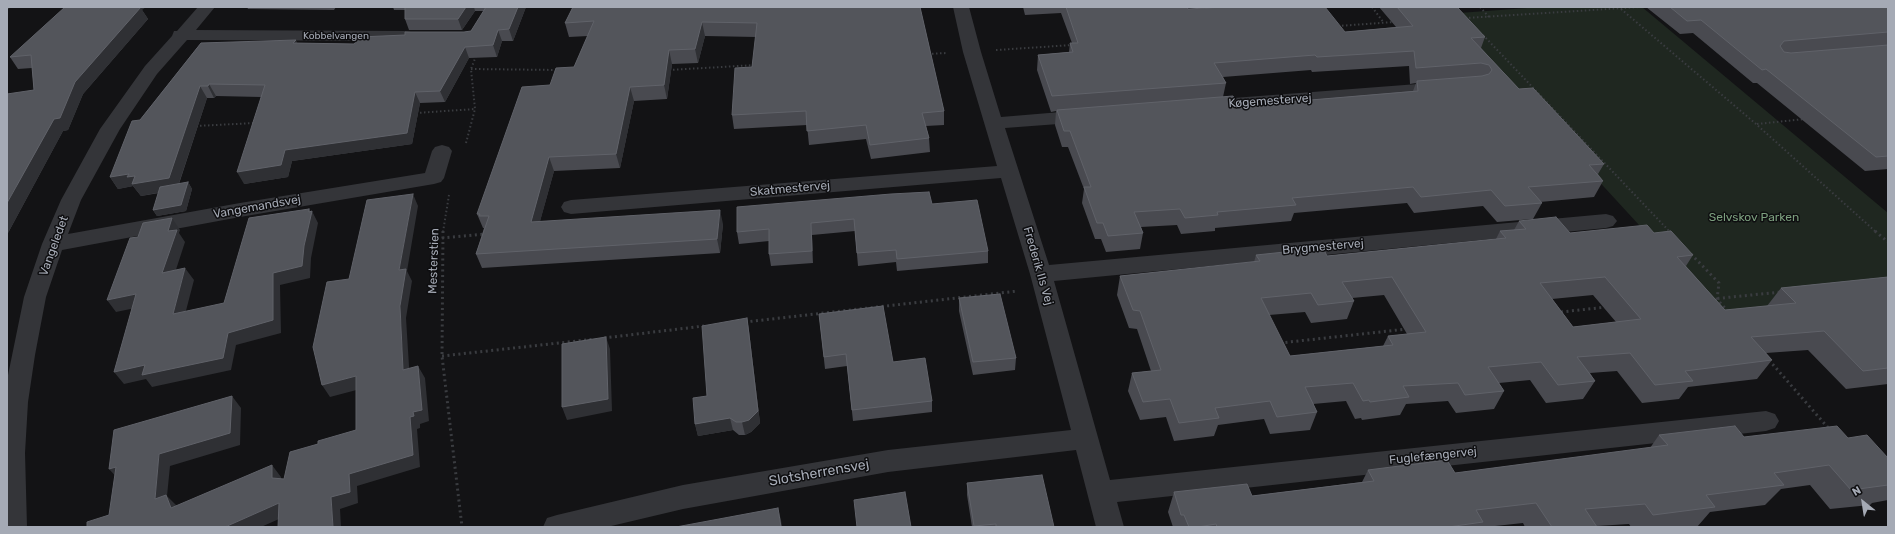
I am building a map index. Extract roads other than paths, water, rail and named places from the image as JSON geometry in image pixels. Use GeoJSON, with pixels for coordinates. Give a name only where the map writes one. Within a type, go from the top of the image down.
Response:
{"type":"FeatureCollection","features":[{"type":"Feature","properties":{"kind":"street","name":"Vangeledet"},"geometry":{"type":"LineString","coordinates":[[13,527],[12,453],[22,354],[35,297],[53,244],[71,200],[110,129],[137,88],[180,36],[207,7]]}},
{"type":"Feature","properties":{"kind":"street","name":"Frederik IIs Vej"},"geometry":{"type":"LineString","coordinates":[[961,7],[972,52],[1010,171],[1042,281],[1110,527]]}},
{"type":"Feature","properties":{"kind":"street","name":"Kobbelvangen"},"geometry":{"type":"LineString","coordinates":[[180,36],[420,36]]}},
{"type":"Feature","properties":{"kind":"street","name":"Køgemestervej"},"geometry":{"type":"LineString","coordinates":[[1191,107],[1459,86]]}},
{"type":"Feature","properties":{"kind":"street"},"geometry":{"type":"LineString","coordinates":[[994,123],[1105,114]]}},
{"type":"Feature","properties":{"kind":"street","name":"Vangemandsvej"},"geometry":{"type":"LineString","coordinates":[[53,244],[240,210],[434,178],[442,151]]}},
{"type":"Feature","properties":{"kind":"street","name":"Skatmestervej"},"geometry":{"type":"LineString","coordinates":[[571,207],[1010,171]]}},
{"type":"Feature","properties":{"kind":"street","name":"Brygmestervej"},"geometry":{"type":"LineString","coordinates":[[1042,281],[1606,221]]}},
{"type":"Feature","properties":{"kind":"street","name":"Fuglefængervej"},"geometry":{"type":"LineString","coordinates":[[1100,492],[1766,421]]}},
{"type":"Feature","properties":{"kind":"street","name":"Slotsherrensvej"},"geometry":{"type":"LineString","coordinates":[[557,527],[683,497],[888,461],[1085,439]]}},
{"type":"Feature","properties":{"kind":"park label","name":"Selvskov Parken"},"geometry":{"type":"Point","coordinates":[1754,218]}}]}
